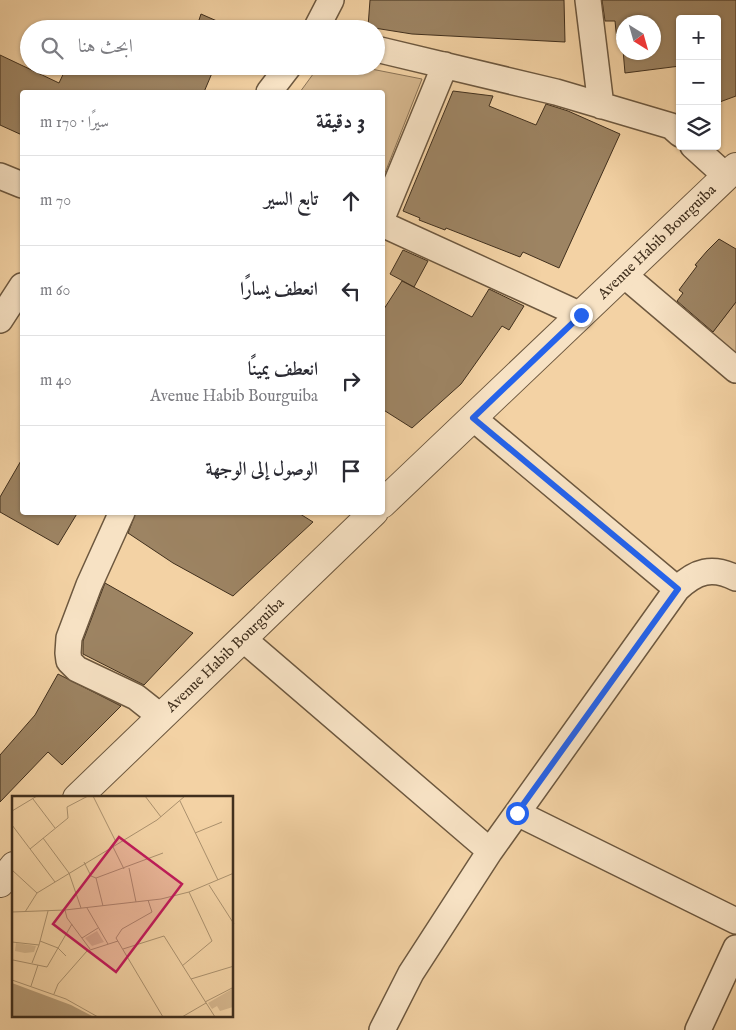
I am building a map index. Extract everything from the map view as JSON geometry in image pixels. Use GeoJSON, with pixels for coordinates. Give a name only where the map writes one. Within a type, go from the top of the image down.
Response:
{"type":"FeatureCollection","features":[{"type":"Feature","properties":{"kind":"street"},"geometry":{"type":"LineString","coordinates":[[323,20],[331,0]]}},
{"type":"Feature","properties":{"kind":"street"},"geometry":{"type":"LineString","coordinates":[[588,0],[601,106]]}},
{"type":"Feature","properties":{"kind":"street"},"geometry":{"type":"LineString","coordinates":[[385,51],[556,92],[671,126],[676,130]]}},
{"type":"Feature","properties":{"kind":"street"},"geometry":{"type":"LineString","coordinates":[[385,211],[445,66]]}},
{"type":"Feature","properties":{"kind":"street"},"geometry":{"type":"LineString","coordinates":[[271,90],[282,75]]}},
{"type":"Feature","properties":{"kind":"street"},"geometry":{"type":"LineString","coordinates":[[699,150],[731,172]]}},
{"type":"Feature","properties":{"kind":"street","name":"Avenue Habib Bourguiba"},"geometry":{"type":"LineString","coordinates":[[385,501],[731,172]]}},
{"type":"Feature","properties":{"kind":"street"},"geometry":{"type":"LineString","coordinates":[[0,176],[20,184]]}},
{"type":"Feature","properties":{"kind":"street"},"geometry":{"type":"LineString","coordinates":[[385,225],[581,315]]}},
{"type":"Feature","properties":{"kind":"street"},"geometry":{"type":"LineString","coordinates":[[623,274],[736,370]]}},
{"type":"Feature","properties":{"kind":"street"},"geometry":{"type":"LineString","coordinates":[[0,320],[20,289]]}},
{"type":"Feature","properties":{"kind":"street"},"geometry":{"type":"LineString","coordinates":[[473,418],[678,589]]}},
{"type":"Feature","properties":{"kind":"street"},"geometry":{"type":"LineString","coordinates":[[121,515],[89,585],[69,638],[69,661],[77,669],[136,697],[160,716]]}},
{"type":"Feature","properties":{"kind":"street","name":"Avenue Habib Bourguiba"},"geometry":{"type":"LineString","coordinates":[[79,796],[371,515]]}},
{"type":"Feature","properties":{"kind":"street"},"geometry":{"type":"LineString","coordinates":[[382,1030],[411,972],[490,851],[678,589],[687,580],[710,571],[724,572],[736,578]]}},
{"type":"Feature","properties":{"kind":"street"},"geometry":{"type":"LineString","coordinates":[[242,638],[490,851]]}},
{"type":"Feature","properties":{"kind":"street"},"geometry":{"type":"LineString","coordinates":[[517,813],[736,921]]}},
{"type":"Feature","properties":{"kind":"street"},"geometry":{"type":"LineString","coordinates":[[0,883],[12,868]]}},
{"type":"Feature","properties":{"kind":"street"},"geometry":{"type":"LineString","coordinates":[[698,1030],[733,962]]}},
{"type":"Feature","properties":{"kind":"shaded area"},"geometry":{"type":"Polygon","coordinates":[[[385,72],[422,79],[385,173],[385,90],[301,90],[312,75],[385,75],[385,72]]]}},
{"type":"Feature","properties":{"kind":"shaded area"},"geometry":{"type":"Polygon","coordinates":[[[736,302],[736,353],[712,333],[736,302]]]}},
{"type":"Feature","properties":{"kind":"building"},"geometry":{"type":"Polygon","coordinates":[[[370,0],[564,0],[565,42],[412,34],[385,30],[385,20],[369,20],[370,0]]]}},
{"type":"Feature","properties":{"kind":"building"},"geometry":{"type":"Polygon","coordinates":[[[602,0],[736,0],[736,96],[721,102],[721,15],[676,15],[676,67],[625,73],[624,60],[661,60],[661,15],[616,15],[616,31],[615,21],[605,21],[602,0]]]}},
{"type":"Feature","properties":{"kind":"building"},"geometry":{"type":"Polygon","coordinates":[[[201,14],[215,20],[199,20],[201,14]]]}},
{"type":"Feature","properties":{"kind":"building"},"geometry":{"type":"Polygon","coordinates":[[[0,55],[20,64],[20,75],[42,75],[59,83],[63,75],[211,75],[205,90],[20,90],[20,134],[0,125],[0,55]]]}},
{"type":"Feature","properties":{"kind":"building"},"geometry":{"type":"Polygon","coordinates":[[[453,91],[493,96],[489,106],[536,125],[546,104],[568,111],[620,134],[559,268],[523,252],[520,257],[446,228],[445,230],[419,220],[420,218],[403,211],[453,91]]]}},
{"type":"Feature","properties":{"kind":"building"},"geometry":{"type":"Polygon","coordinates":[[[719,239],[736,249],[736,302],[713,332],[677,301],[683,293],[679,290],[697,266],[695,265],[719,239]]]}},
{"type":"Feature","properties":{"kind":"building"},"geometry":{"type":"Polygon","coordinates":[[[403,250],[428,261],[414,287],[390,274],[403,250]]]}},
{"type":"Feature","properties":{"kind":"building"},"geometry":{"type":"Polygon","coordinates":[[[402,281],[472,317],[489,289],[524,306],[509,330],[502,326],[461,384],[412,428],[385,411],[385,307],[402,281]]]}},
{"type":"Feature","properties":{"kind":"building"},"geometry":{"type":"Polygon","coordinates":[[[20,462],[20,515],[76,515],[58,545],[0,512],[0,497],[20,462]]]}},
{"type":"Feature","properties":{"kind":"building"},"geometry":{"type":"Polygon","coordinates":[[[135,515],[302,515],[313,522],[233,596],[173,563],[128,533],[135,515]]]}},
{"type":"Feature","properties":{"kind":"building"},"geometry":{"type":"Polygon","coordinates":[[[105,583],[193,633],[144,685],[83,654],[83,641],[105,583]]]}},
{"type":"Feature","properties":{"kind":"building"},"geometry":{"type":"Polygon","coordinates":[[[58,674],[121,706],[62,765],[48,752],[0,802],[0,755],[35,715],[58,674]]]}},
{"type":"Feature","properties":{"kind":"route"},"geometry":{"type":"LineString","coordinates":[[517,813],[678,589],[473,418],[581,315]]}}]}
